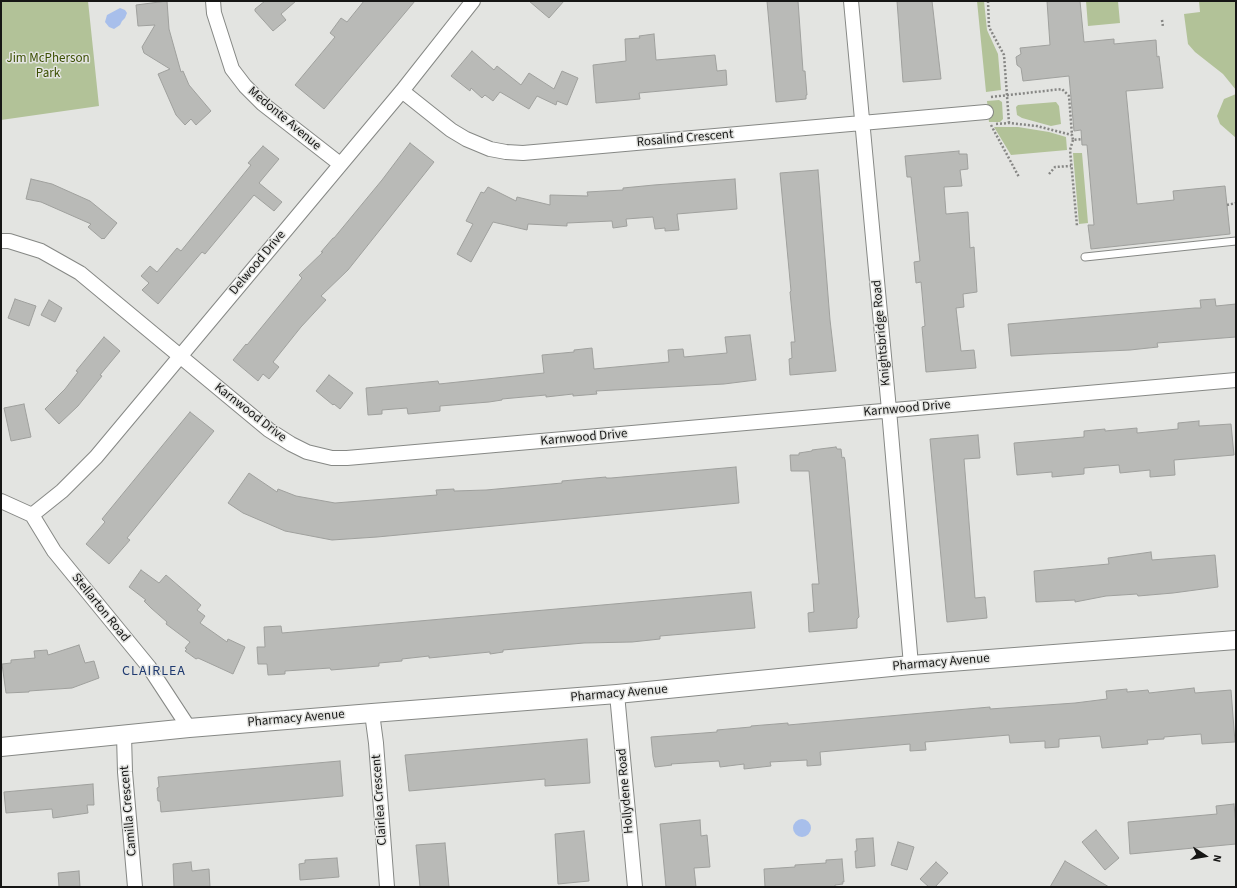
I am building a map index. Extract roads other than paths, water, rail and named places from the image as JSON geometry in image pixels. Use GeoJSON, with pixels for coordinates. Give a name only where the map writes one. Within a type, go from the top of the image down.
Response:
{"type":"FeatureCollection","features":[{"type":"Feature","properties":{"kind":"street","name":"Medonte Avenue"},"geometry":{"type":"LineString","coordinates":[[213,1],[214,13],[232,69],[245,86],[263,104],[340,164]]}},
{"type":"Feature","properties":{"kind":"street","name":"Delwood Drive"},"geometry":{"type":"LineString","coordinates":[[32,515],[62,491],[96,457],[402,91],[473,1]]}},
{"type":"Feature","properties":{"kind":"street","name":"Knightsbridge Road"},"geometry":{"type":"LineString","coordinates":[[851,1],[911,665]]}},
{"type":"Feature","properties":{"kind":"street","name":"Rosalind Crescent"},"geometry":{"type":"LineString","coordinates":[[402,91],[430,114],[466,139],[490,149],[506,152],[547,152],[863,123],[987,115]]}},
{"type":"Feature","properties":{"kind":"street","name":"Karnwood Drive"},"geometry":{"type":"LineString","coordinates":[[1,241],[9,241],[41,251],[80,273],[269,430],[307,452],[332,458],[347,458],[1236,380]]}},
{"type":"Feature","properties":{"kind":"street"},"geometry":{"type":"LineString","coordinates":[[1,501],[32,515]]}},
{"type":"Feature","properties":{"kind":"street","name":"Stellarton Road"},"geometry":{"type":"LineString","coordinates":[[32,515],[54,551],[149,668],[189,728]]}},
{"type":"Feature","properties":{"kind":"street","name":"Pharmacy Avenue"},"geometry":{"type":"LineString","coordinates":[[1,747],[189,728],[617,694],[911,665],[1236,640]]}},
{"type":"Feature","properties":{"kind":"street","name":"Hollydene Road"},"geometry":{"type":"LineString","coordinates":[[617,694],[634,887]]}},
{"type":"Feature","properties":{"kind":"street","name":"Clairlea Crescent"},"geometry":{"type":"LineString","coordinates":[[372,713],[376,743],[387,887]]}},
{"type":"Feature","properties":{"kind":"street","name":"Camilla Crescent"},"geometry":{"type":"LineString","coordinates":[[124,734],[125,772],[135,887]]}},
{"type":"Feature","properties":{"kind":"lane"},"geometry":{"type":"LineString","coordinates":[[1085,257],[1236,241]]}},
{"type":"Feature","properties":{"kind":"water"},"geometry":{"type":"Polygon","coordinates":[[[120,8],[125,10],[127,13],[125,18],[120,25],[114,29],[109,27],[105,22],[107,15],[120,8]]]}},
{"type":"Feature","properties":{"kind":"water"},"geometry":{"type":"Polygon","coordinates":[[[798,819],[806,819],[811,824],[809,835],[806,837],[798,837],[793,832],[793,824],[798,819]]]}},
{"type":"Feature","properties":{"kind":"district","name":"CLAIRLEA"},"geometry":{"type":"Point","coordinates":[154,672]}},
{"type":"Feature","properties":{"kind":"park label","name":"Jim McPherson Park"},"geometry":{"type":"Point","coordinates":[48,66]}}]}
